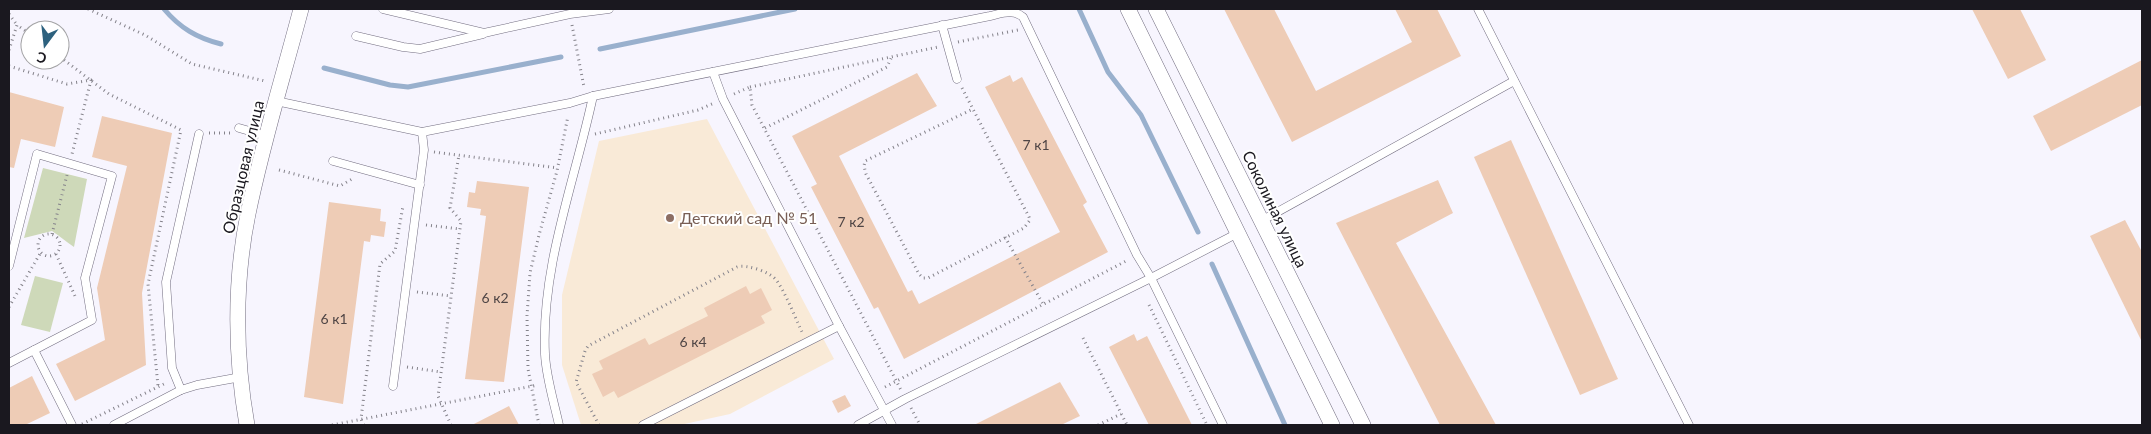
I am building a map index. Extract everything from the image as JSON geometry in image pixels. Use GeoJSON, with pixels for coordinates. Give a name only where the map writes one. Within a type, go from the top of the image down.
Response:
{"type":"FeatureCollection","features":[{"type":"Feature","properties":{"kind":"street","name":"Образцовая улица"},"geometry":{"type":"LineString","coordinates":[[247,425],[241,377],[239,323],[244,242],[248,215],[267,136],[301,9]]}},
{"type":"Feature","properties":{"kind":"street"},"geometry":{"type":"LineString","coordinates":[[1128,9],[1332,425]]}},
{"type":"Feature","properties":{"kind":"street","name":"Соколиная улица"},"geometry":{"type":"LineString","coordinates":[[1156,9],[1363,425]]}},
{"type":"Feature","properties":{"kind":"street"},"geometry":{"type":"LineString","coordinates":[[1238,233],[1261,221]]}},
{"type":"Feature","properties":{"kind":"lane"},"geometry":{"type":"LineString","coordinates":[[383,9],[484,33]]}},
{"type":"Feature","properties":{"kind":"lane"},"geometry":{"type":"LineString","coordinates":[[356,36],[420,49],[570,14],[608,9]]}},
{"type":"Feature","properties":{"kind":"lane"},"geometry":{"type":"LineString","coordinates":[[1478,9],[1689,425]]}},
{"type":"Feature","properties":{"kind":"lane"},"geometry":{"type":"LineString","coordinates":[[276,101],[422,132],[1012,12],[1023,17],[1137,255],[1151,278],[1223,425]]}},
{"type":"Feature","properties":{"kind":"lane"},"geometry":{"type":"LineString","coordinates":[[942,26],[957,79]]}},
{"type":"Feature","properties":{"kind":"lane"},"geometry":{"type":"LineString","coordinates":[[713,72],[724,98],[839,326],[892,425]]}},
{"type":"Feature","properties":{"kind":"lane"},"geometry":{"type":"LineString","coordinates":[[1261,221],[1514,81]]}},
{"type":"Feature","properties":{"kind":"lane"},"geometry":{"type":"LineString","coordinates":[[559,425],[545,356],[546,299],[557,241],[590,97]]}},
{"type":"Feature","properties":{"kind":"lane"},"geometry":{"type":"LineString","coordinates":[[239,128],[267,136]]}},
{"type":"Feature","properties":{"kind":"lane"},"geometry":{"type":"LineString","coordinates":[[393,386],[424,150],[422,132]]}},
{"type":"Feature","properties":{"kind":"lane"},"geometry":{"type":"LineString","coordinates":[[181,390],[172,368],[166,282],[199,134]]}},
{"type":"Feature","properties":{"kind":"lane"},"geometry":{"type":"LineString","coordinates":[[9,266],[36,154],[112,176],[85,278],[92,320],[9,363]]}},
{"type":"Feature","properties":{"kind":"lane"},"geometry":{"type":"LineString","coordinates":[[332,161],[420,185]]}},
{"type":"Feature","properties":{"kind":"lane"},"geometry":{"type":"LineString","coordinates":[[858,425],[905,399],[1238,233]]}},
{"type":"Feature","properties":{"kind":"lane"},"geometry":{"type":"LineString","coordinates":[[643,425],[839,326]]}},
{"type":"Feature","properties":{"kind":"lane"},"geometry":{"type":"LineString","coordinates":[[34,350],[72,425]]}},
{"type":"Feature","properties":{"kind":"lane"},"geometry":{"type":"LineString","coordinates":[[114,425],[181,390],[241,377]]}},
{"type":"Feature","properties":{"kind":"path"},"geometry":{"type":"LineString","coordinates":[[88,9],[145,35],[192,64],[266,81]]}},
{"type":"Feature","properties":{"kind":"path"},"geometry":{"type":"LineString","coordinates":[[9,14],[20,27]]}},
{"type":"Feature","properties":{"kind":"path"},"geometry":{"type":"LineString","coordinates":[[570,14],[590,97]]}},
{"type":"Feature","properties":{"kind":"path"},"geometry":{"type":"LineString","coordinates":[[9,50],[17,25]]}},
{"type":"Feature","properties":{"kind":"path"},"geometry":{"type":"LineString","coordinates":[[750,87],[1028,28]]}},
{"type":"Feature","properties":{"kind":"path"},"geometry":{"type":"LineString","coordinates":[[765,128],[887,67],[892,56]]}},
{"type":"Feature","properties":{"kind":"path"},"geometry":{"type":"LineString","coordinates":[[70,65],[109,94],[181,130],[148,284],[158,386]]}},
{"type":"Feature","properties":{"kind":"path"},"geometry":{"type":"LineString","coordinates":[[9,66],[67,84],[90,80]]}},
{"type":"Feature","properties":{"kind":"path"},"geometry":{"type":"LineString","coordinates":[[957,79],[973,109],[1029,217],[1029,222],[1024,228],[928,278],[923,278],[919,274],[864,166],[865,161],[973,109]]}},
{"type":"Feature","properties":{"kind":"path"},"geometry":{"type":"LineString","coordinates":[[52,234],[90,80]]}},
{"type":"Feature","properties":{"kind":"path"},"geometry":{"type":"LineString","coordinates":[[199,134],[216,132],[231,134],[239,128]]}},
{"type":"Feature","properties":{"kind":"path"},"geometry":{"type":"LineString","coordinates":[[424,150],[558,168]]}},
{"type":"Feature","properties":{"kind":"path"},"geometry":{"type":"LineString","coordinates":[[451,425],[438,396],[461,221],[450,208],[459,155]]}},
{"type":"Feature","properties":{"kind":"path"},"geometry":{"type":"LineString","coordinates":[[279,170],[340,186],[358,176]]}},
{"type":"Feature","properties":{"kind":"path"},"geometry":{"type":"LineString","coordinates":[[364,425],[361,420],[380,264],[395,251],[404,198]]}},
{"type":"Feature","properties":{"kind":"path"},"geometry":{"type":"LineString","coordinates":[[415,223],[460,229]]}},
{"type":"Feature","properties":{"kind":"path"},"geometry":{"type":"LineString","coordinates":[[45,234],[52,234],[57,237],[60,243],[56,254],[50,256],[41,252],[38,244],[40,238],[45,234]]}},
{"type":"Feature","properties":{"kind":"path"},"geometry":{"type":"LineString","coordinates":[[1005,237],[1043,304]]}},
{"type":"Feature","properties":{"kind":"path"},"geometry":{"type":"LineString","coordinates":[[9,307],[41,252]]}},
{"type":"Feature","properties":{"kind":"path"},"geometry":{"type":"LineString","coordinates":[[56,254],[75,297]]}},
{"type":"Feature","properties":{"kind":"path"},"geometry":{"type":"LineString","coordinates":[[876,392],[1137,255]]}},
{"type":"Feature","properties":{"kind":"path"},"geometry":{"type":"LineString","coordinates":[[599,425],[576,382],[588,346],[744,265],[776,279],[807,342]]}},
{"type":"Feature","properties":{"kind":"path"},"geometry":{"type":"LineString","coordinates":[[406,291],[451,296]]}},
{"type":"Feature","properties":{"kind":"path"},"geometry":{"type":"LineString","coordinates":[[1149,305],[1207,425]]}},
{"type":"Feature","properties":{"kind":"path"},"geometry":{"type":"LineString","coordinates":[[1083,338],[1127,425]]}},
{"type":"Feature","properties":{"kind":"path"},"geometry":{"type":"LineString","coordinates":[[396,365],[442,372]]}},
{"type":"Feature","properties":{"kind":"path"},"geometry":{"type":"LineString","coordinates":[[79,425],[176,378]]}},
{"type":"Feature","properties":{"kind":"path"},"geometry":{"type":"LineString","coordinates":[[332,425],[550,382]]}},
{"type":"Feature","properties":{"kind":"path"},"geometry":{"type":"LineString","coordinates":[[905,399],[920,425]]}},
{"type":"Feature","properties":{"kind":"path"},"geometry":{"type":"LineString","coordinates":[[1098,425],[1121,414]]}},
{"type":"Feature","properties":{"kind":"shaded area","name":"Детский сад № 51"},"geometry":{"type":"Polygon","coordinates":[[[707,119],[834,359],[730,414],[680,425],[581,425],[562,365],[562,295],[599,141],[707,119]]]}},
{"type":"Feature","properties":{"kind":"green space"},"geometry":{"type":"Polygon","coordinates":[[[43,168],[87,179],[74,247],[52,231],[24,238],[43,168]]]}},
{"type":"Feature","properties":{"kind":"green space"},"geometry":{"type":"Polygon","coordinates":[[[35,276],[63,283],[50,332],[21,325],[35,276]]]}},
{"type":"Feature","properties":{"kind":"building"},"geometry":{"type":"Polygon","coordinates":[[[1224,9],[1274,9],[1316,91],[1412,42],[1395,9],[1437,9],[1461,56],[1292,142],[1224,9]]]}},
{"type":"Feature","properties":{"kind":"building"},"geometry":{"type":"Polygon","coordinates":[[[1972,9],[2020,9],[2046,60],[2008,79],[1972,9]]]}},
{"type":"Feature","properties":{"kind":"building"},"geometry":{"type":"Polygon","coordinates":[[[2142,60],[2142,105],[2051,151],[2033,116],[2142,60]]]}},
{"type":"Feature","properties":{"kind":"building"},"geometry":{"type":"Polygon","coordinates":[[[917,73],[937,106],[839,156],[908,292],[912,290],[919,304],[1060,232],[985,87],[1010,75],[1013,82],[1022,77],[1087,202],[1083,205],[1108,252],[904,359],[878,307],[874,309],[811,187],[817,184],[792,136],[917,73]]]}},
{"type":"Feature","properties":{"kind":"building"},"geometry":{"type":"Polygon","coordinates":[[[9,92],[64,107],[55,147],[21,139],[14,168],[9,167],[9,92]]]}},
{"type":"Feature","properties":{"kind":"building"},"geometry":{"type":"Polygon","coordinates":[[[102,116],[172,133],[142,293],[146,365],[75,401],[56,364],[105,340],[97,288],[127,166],[92,157],[102,116]]]}},
{"type":"Feature","properties":{"kind":"building"},"geometry":{"type":"Polygon","coordinates":[[[1511,140],[1618,379],[1580,395],[1474,157],[1511,140]]]}},
{"type":"Feature","properties":{"kind":"building"},"geometry":{"type":"Polygon","coordinates":[[[1438,180],[1453,213],[1396,243],[1496,425],[1440,425],[1336,223],[1438,180]]]}},
{"type":"Feature","properties":{"kind":"building"},"geometry":{"type":"Polygon","coordinates":[[[477,181],[529,187],[504,382],[465,379],[486,216],[480,215],[481,209],[467,207],[469,192],[475,193],[477,181]]]}},
{"type":"Feature","properties":{"kind":"building"},"geometry":{"type":"Polygon","coordinates":[[[329,202],[381,209],[380,221],[386,222],[384,237],[371,235],[370,242],[364,241],[343,404],[304,397],[329,202]]]}},
{"type":"Feature","properties":{"kind":"building"},"geometry":{"type":"Polygon","coordinates":[[[2125,220],[2142,252],[2142,342],[2090,236],[2125,220]]]}},
{"type":"Feature","properties":{"kind":"building"},"geometry":{"type":"Polygon","coordinates":[[[746,286],[750,294],[761,288],[772,310],[761,316],[765,323],[618,398],[614,391],[603,397],[592,374],[603,369],[599,361],[645,338],[649,345],[708,316],[704,308],[746,286]]]}},
{"type":"Feature","properties":{"kind":"building"},"geometry":{"type":"Polygon","coordinates":[[[1134,334],[1137,341],[1147,336],[1192,425],[1149,425],[1109,347],[1134,334]]]}},
{"type":"Feature","properties":{"kind":"building"},"geometry":{"type":"Polygon","coordinates":[[[32,376],[50,413],[25,425],[9,425],[9,388],[32,376]]]}},
{"type":"Feature","properties":{"kind":"building"},"geometry":{"type":"Polygon","coordinates":[[[1060,382],[1080,416],[1061,425],[974,425],[1060,382]]]}},
{"type":"Feature","properties":{"kind":"building"},"geometry":{"type":"Polygon","coordinates":[[[845,395],[851,406],[838,413],[832,401],[845,395]]]}},
{"type":"Feature","properties":{"kind":"building"},"geometry":{"type":"Polygon","coordinates":[[[509,406],[519,425],[472,425],[509,406]]]}},
{"type":"Feature","properties":{"kind":"waterway"},"geometry":{"type":"LineString","coordinates":[[164,9],[176,22],[190,31],[204,39],[221,44]]}},
{"type":"Feature","properties":{"kind":"waterway"},"geometry":{"type":"LineString","coordinates":[[600,49],[795,9]]}},
{"type":"Feature","properties":{"kind":"waterway"},"geometry":{"type":"LineString","coordinates":[[1079,9],[1108,72],[1141,115],[1198,232]]}},
{"type":"Feature","properties":{"kind":"waterway"},"geometry":{"type":"LineString","coordinates":[[324,68],[390,85],[408,87],[561,57]]}},
{"type":"Feature","properties":{"kind":"waterway"},"geometry":{"type":"LineString","coordinates":[[1212,264],[1285,425]]}},
{"type":"Feature","properties":{"kind":"place","name":"Детский сад № 51"},"geometry":{"type":"Point","coordinates":[670,218]}}]}
